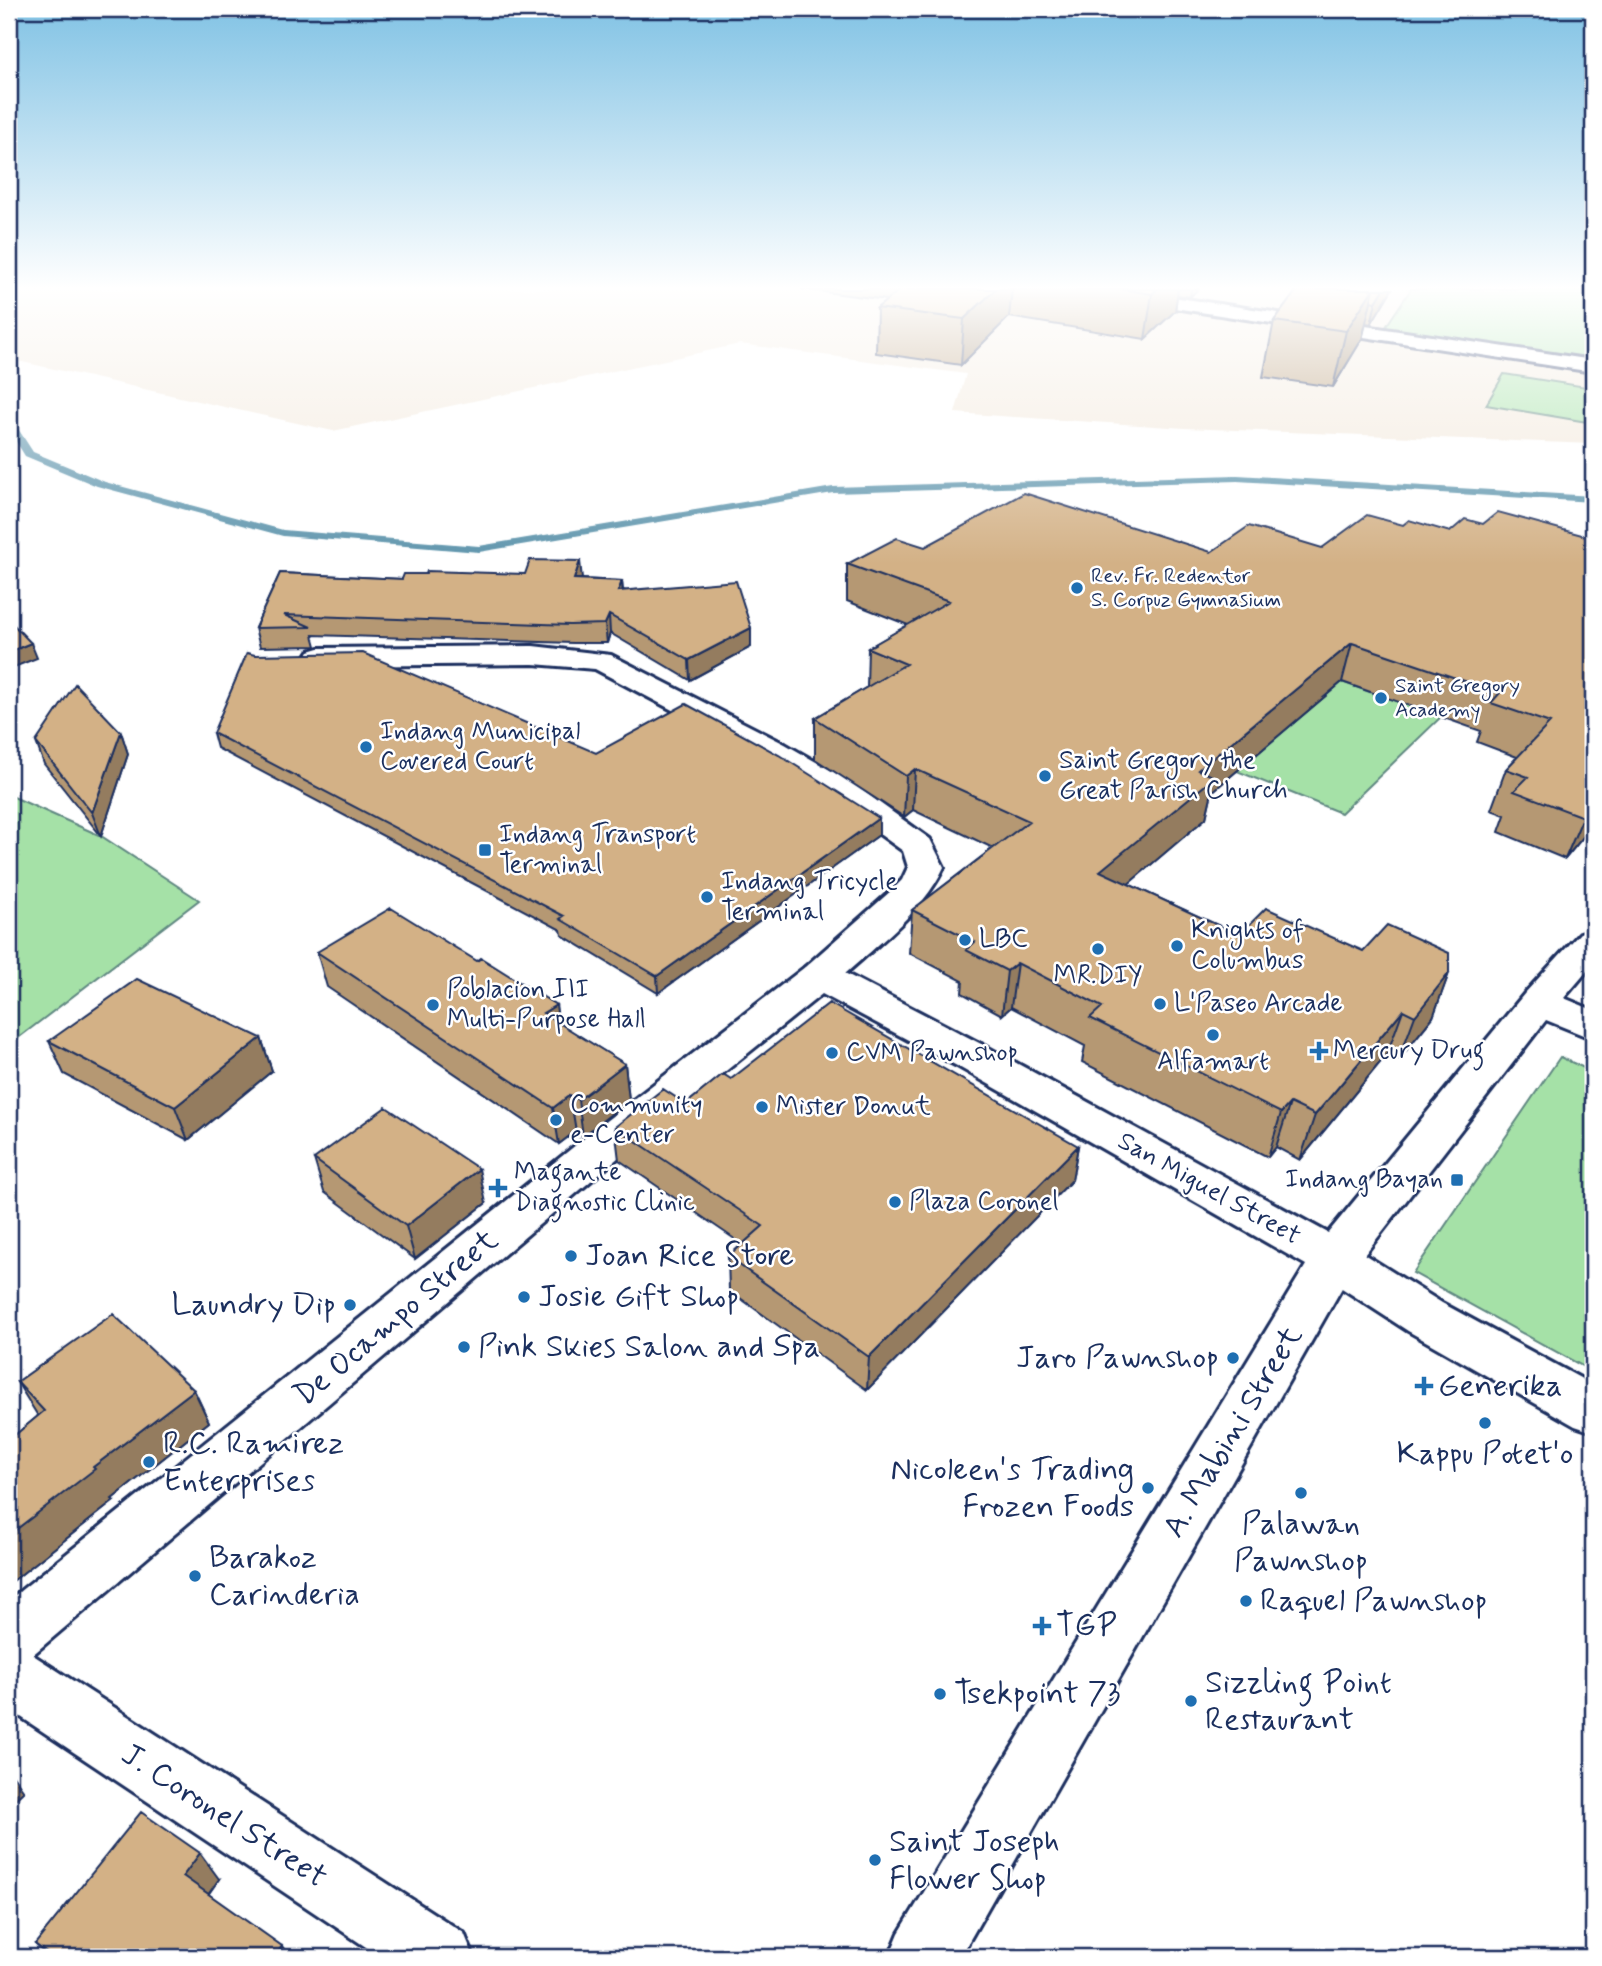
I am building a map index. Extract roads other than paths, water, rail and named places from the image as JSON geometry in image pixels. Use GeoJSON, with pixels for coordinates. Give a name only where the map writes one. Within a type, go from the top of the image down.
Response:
{"type":"FeatureCollection","features":[{"type":"Feature","properties":{"kind":"street","name":"De Ocampo Street"},"geometry":{"type":"LineString","coordinates":[[9,1637],[617,1135],[819,976],[911,892],[926,867],[918,846],[827,782],[601,661],[562,655],[448,654],[286,658]]}},
{"type":"Feature","properties":{"kind":"street","name":"A. Mabini Street"},"geometry":{"type":"LineString","coordinates":[[923,1957],[1334,1259],[1539,1002],[1593,941]]}},
{"type":"Feature","properties":{"kind":"street","name":"San Miguel Street"},"geometry":{"type":"LineString","coordinates":[[819,976],[971,1056],[1334,1259],[1425,1317],[1593,1410]]}},
{"type":"Feature","properties":{"kind":"street"},"geometry":{"type":"LineString","coordinates":[[1539,1002],[1593,1026]]}},
{"type":"Feature","properties":{"kind":"street","name":"J. Coronel Street"},"geometry":{"type":"LineString","coordinates":[[9,1674],[440,1957]]}},
{"type":"Feature","properties":{"kind":"waterway"},"geometry":{"type":"LineString","coordinates":[[9,423],[29,454],[101,484],[283,533],[479,549],[833,490],[1237,478],[1593,499]]}},
{"type":"Feature","properties":{"kind":"place","name":"Rev. Fr. Redentor S. Corpuz Gymnasium"},"geometry":{"type":"Point","coordinates":[1077,588]}},
{"type":"Feature","properties":{"kind":"place","name":"Saint Gregory Academy"},"geometry":{"type":"Point","coordinates":[1381,698]}},
{"type":"Feature","properties":{"kind":"place","name":"Indang Municipal Covered Court"},"geometry":{"type":"Point","coordinates":[366,747]}},
{"type":"Feature","properties":{"kind":"place","name":"Saint Gregory the Great Parish Church"},"geometry":{"type":"Point","coordinates":[1045,776]}},
{"type":"Feature","properties":{"kind":"place","name":"Indang Transport Terminal"},"geometry":{"type":"Point","coordinates":[485,850]}},
{"type":"Feature","properties":{"kind":"place","name":"Indang Tricycle Terminal"},"geometry":{"type":"Point","coordinates":[707,897]}},
{"type":"Feature","properties":{"kind":"place","name":"LBC"},"geometry":{"type":"Point","coordinates":[965,940]}},
{"type":"Feature","properties":{"kind":"place","name":"Knights of Columbus"},"geometry":{"type":"Point","coordinates":[1177,946]}},
{"type":"Feature","properties":{"kind":"place","name":"MR.DIY"},"geometry":{"type":"Point","coordinates":[1098,949]}},
{"type":"Feature","properties":{"kind":"place","name":"L'Paseo Arcade"},"geometry":{"type":"Point","coordinates":[1160,1004]}},
{"type":"Feature","properties":{"kind":"place","name":"Poblacion III Multi-Purpose Hall"},"geometry":{"type":"Point","coordinates":[433,1005]}},
{"type":"Feature","properties":{"kind":"place","name":"Alfamart"},"geometry":{"type":"Point","coordinates":[1213,1035]}},
{"type":"Feature","properties":{"kind":"place","name":"Mercury Drug"},"geometry":{"type":"Point","coordinates":[1319,1051]}},
{"type":"Feature","properties":{"kind":"place","name":"CVM Pawnshop"},"geometry":{"type":"Point","coordinates":[832,1053]}},
{"type":"Feature","properties":{"kind":"place","name":"Mister Donut"},"geometry":{"type":"Point","coordinates":[762,1107]}},
{"type":"Feature","properties":{"kind":"place","name":"Community e-Center"},"geometry":{"type":"Point","coordinates":[556,1120]}},
{"type":"Feature","properties":{"kind":"place","name":"Indang Bayan"},"geometry":{"type":"Point","coordinates":[1457,1180]}},
{"type":"Feature","properties":{"kind":"place","name":"Magante Diagnostic Clinic"},"geometry":{"type":"Point","coordinates":[498,1188]}},
{"type":"Feature","properties":{"kind":"place","name":"Plaza Coronel"},"geometry":{"type":"Point","coordinates":[895,1202]}},
{"type":"Feature","properties":{"kind":"place","name":"Joan Rice Store"},"geometry":{"type":"Point","coordinates":[571,1256]}},
{"type":"Feature","properties":{"kind":"place","name":"Josie Gift Shop"},"geometry":{"type":"Point","coordinates":[524,1297]}},
{"type":"Feature","properties":{"kind":"place","name":"Laundry Dip"},"geometry":{"type":"Point","coordinates":[350,1305]}},
{"type":"Feature","properties":{"kind":"place","name":"Pink Skies Salon and Spa"},"geometry":{"type":"Point","coordinates":[464,1347]}},
{"type":"Feature","properties":{"kind":"place","name":"Jaro Pawnshop"},"geometry":{"type":"Point","coordinates":[1233,1358]}},
{"type":"Feature","properties":{"kind":"place","name":"Generika"},"geometry":{"type":"Point","coordinates":[1424,1386]}},
{"type":"Feature","properties":{"kind":"place","name":"Kappu Potet'o"},"geometry":{"type":"Point","coordinates":[1485,1423]}},
{"type":"Feature","properties":{"kind":"place","name":"R.C. Ramirez Enterprises"},"geometry":{"type":"Point","coordinates":[149,1462]}},
{"type":"Feature","properties":{"kind":"place","name":"Nicoleen's Trading Frozen Foods"},"geometry":{"type":"Point","coordinates":[1148,1488]}},
{"type":"Feature","properties":{"kind":"place","name":"Palawan Pawnshop"},"geometry":{"type":"Point","coordinates":[1301,1493]}},
{"type":"Feature","properties":{"kind":"place","name":"Barakoz Carinderia"},"geometry":{"type":"Point","coordinates":[195,1576]}},
{"type":"Feature","properties":{"kind":"place","name":"Raquel Pawnshop"},"geometry":{"type":"Point","coordinates":[1246,1601]}},
{"type":"Feature","properties":{"kind":"place","name":"TGP"},"geometry":{"type":"Point","coordinates":[1042,1626]}},
{"type":"Feature","properties":{"kind":"place","name":"Tsekpoint 73"},"geometry":{"type":"Point","coordinates":[940,1694]}},
{"type":"Feature","properties":{"kind":"place","name":"Sizzling Point Restaurant"},"geometry":{"type":"Point","coordinates":[1191,1701]}},
{"type":"Feature","properties":{"kind":"place","name":"Saint Joseph Flower Shop"},"geometry":{"type":"Point","coordinates":[875,1860]}}]}
